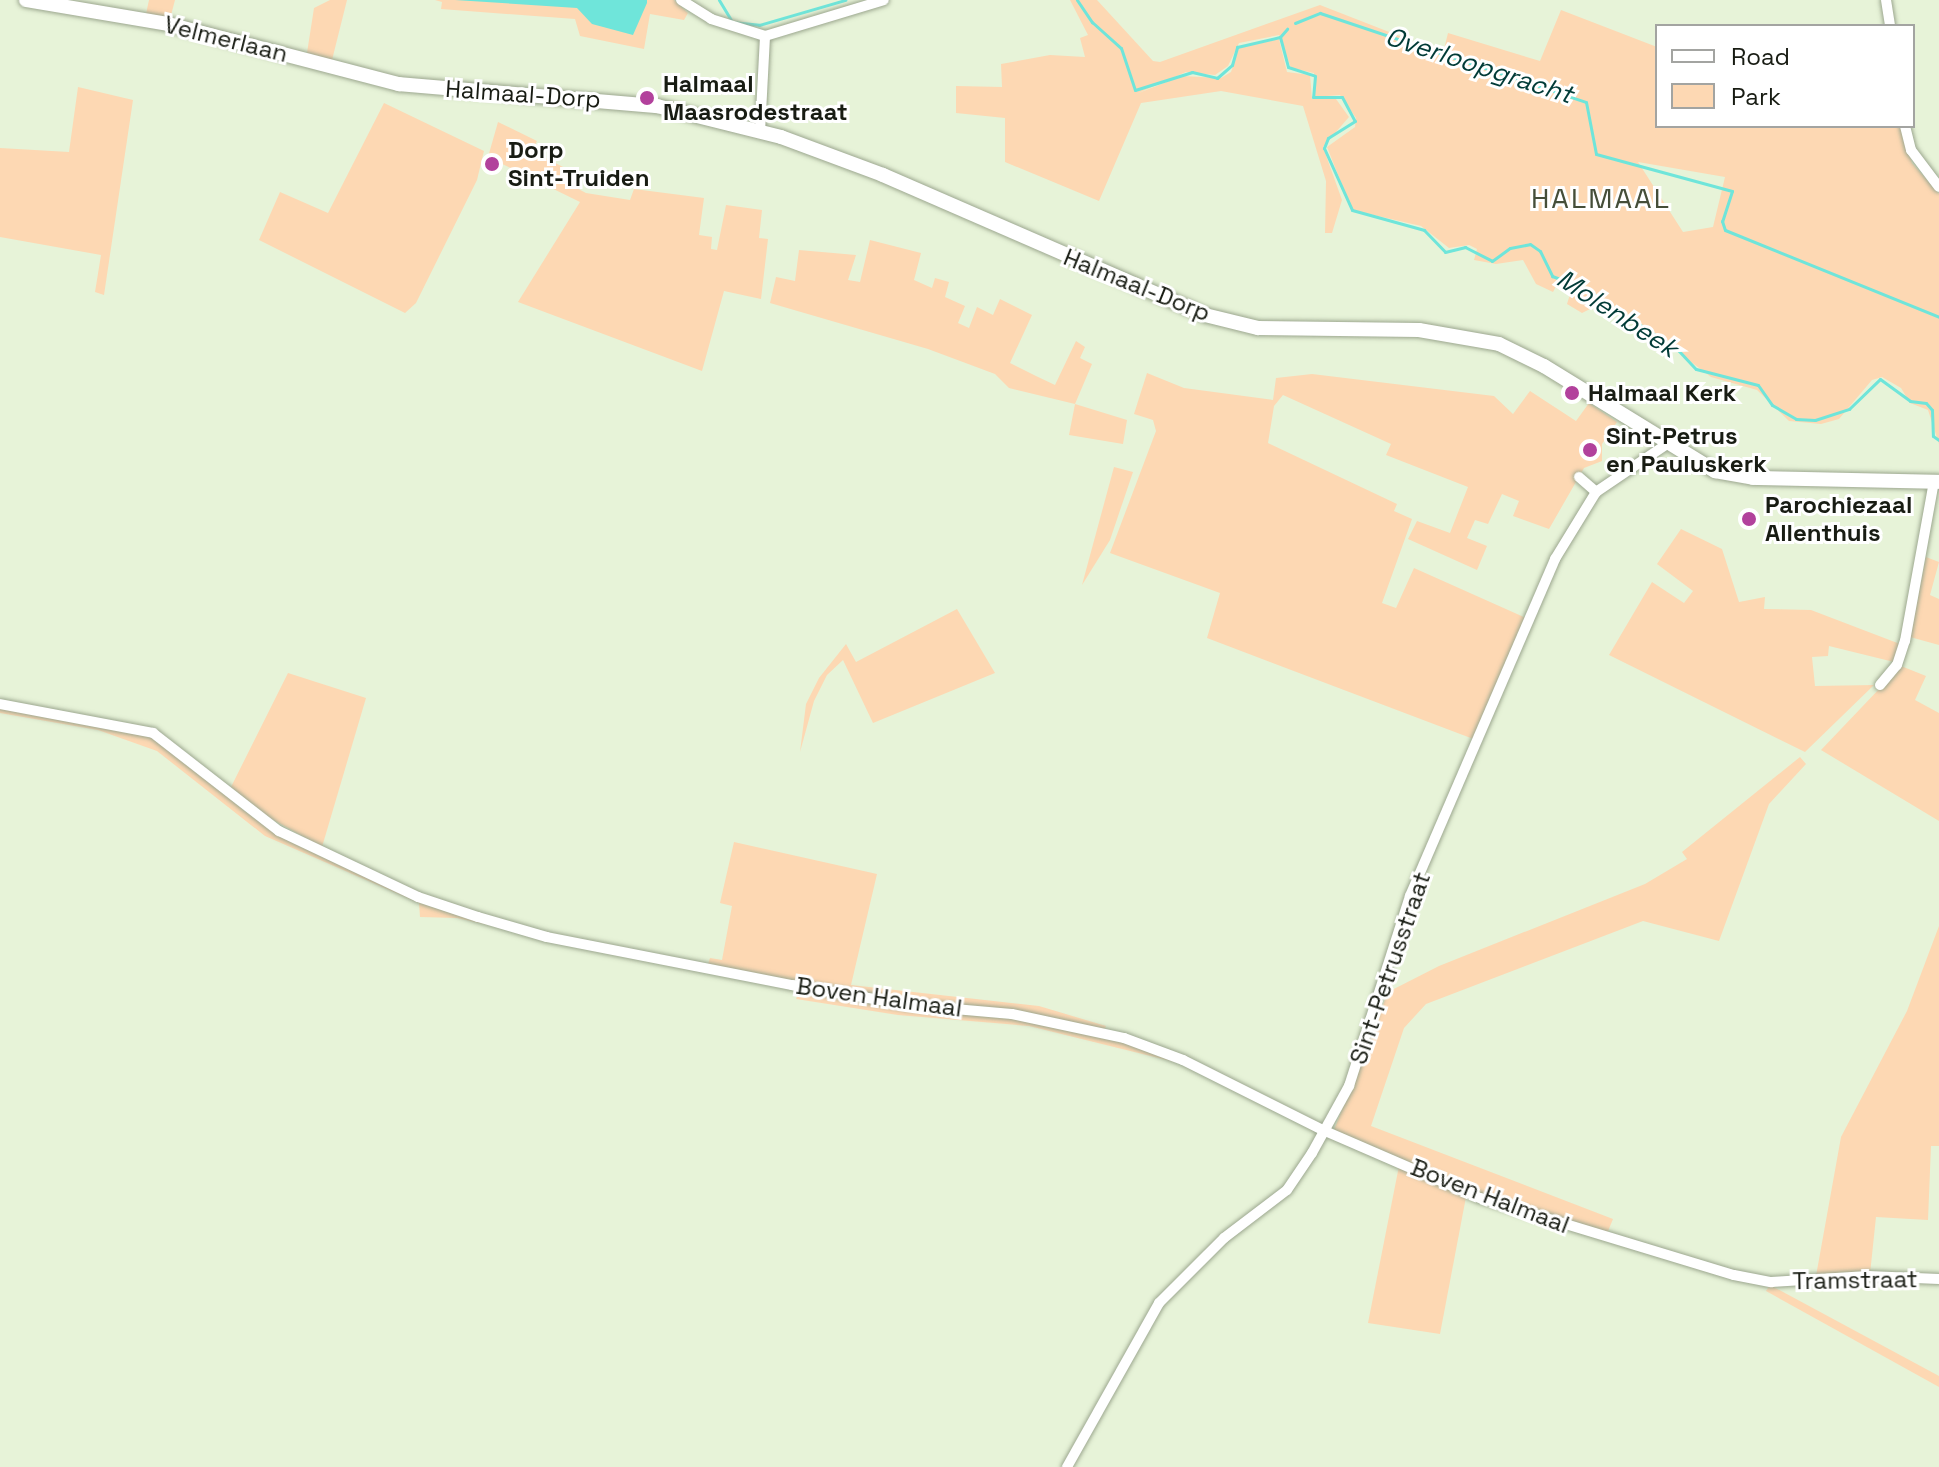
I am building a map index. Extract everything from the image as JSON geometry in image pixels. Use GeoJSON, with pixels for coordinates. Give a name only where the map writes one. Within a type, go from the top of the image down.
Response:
{"type":"FeatureCollection","features":[{"type":"Feature","properties":{"kind":"street","name":"Velmerlaan"},"geometry":{"type":"LineString","coordinates":[[26,0],[168,24],[331,66]]}},
{"type":"Feature","properties":{"kind":"street"},"geometry":{"type":"LineString","coordinates":[[681,0],[711,19],[765,36],[884,0]]}},
{"type":"Feature","properties":{"kind":"street"},"geometry":{"type":"LineString","coordinates":[[1886,0],[1890,24]]}},
{"type":"Feature","properties":{"kind":"street"},"geometry":{"type":"LineString","coordinates":[[760,132],[765,36]]}},
{"type":"Feature","properties":{"kind":"street","name":"Halmaal-Dorp"},"geometry":{"type":"LineString","coordinates":[[331,66],[422,87],[657,106],[760,132],[828,152],[1205,315],[1258,328],[1419,330],[1499,344],[1544,366],[1703,466],[1738,476],[1937,482]]}},
{"type":"Feature","properties":{"kind":"street"},"geometry":{"type":"LineString","coordinates":[[1906,128],[1911,150],[1939,187]]}},
{"type":"Feature","properties":{"kind":"street","name":"Sint-Petrusstraat"},"geometry":{"type":"LineString","coordinates":[[1067,1467],[1159,1303],[1224,1238],[1287,1190],[1325,1131],[1361,1057],[1410,896],[1555,559],[1596,492],[1667,444]]}},
{"type":"Feature","properties":{"kind":"street"},"geometry":{"type":"LineString","coordinates":[[1579,477],[1596,492]]}},
{"type":"Feature","properties":{"kind":"street"},"geometry":{"type":"LineString","coordinates":[[1880,685],[1897,665],[1905,641],[1937,482]]}},
{"type":"Feature","properties":{"kind":"street","name":"Boven Halmaal"},"geometry":{"type":"LineString","coordinates":[[0,704],[153,733],[279,831],[418,897],[478,917],[547,937],[805,988],[909,1005],[1012,1014],[1124,1038],[1213,1073],[1325,1131],[1480,1198],[1672,1259],[1771,1282]]}},
{"type":"Feature","properties":{"kind":"street","name":"Tramstraat"},"geometry":{"type":"LineString","coordinates":[[1771,1282],[1868,1276],[1939,1279]]}},
{"type":"Feature","properties":{"kind":"green space"},"geometry":{"type":"Polygon","coordinates":[[[149,0],[175,0],[170,19],[146,14],[149,0]]]}},
{"type":"Feature","properties":{"kind":"green space"},"geometry":{"type":"Polygon","coordinates":[[[330,0],[347,0],[332,60],[307,53],[314,8],[330,0]]]}},
{"type":"Feature","properties":{"kind":"green space"},"geometry":{"type":"Polygon","coordinates":[[[435,0],[674,0],[688,13],[684,20],[650,14],[644,49],[580,36],[575,19],[441,9],[442,2],[435,0]]]}},
{"type":"Feature","properties":{"kind":"green space"},"geometry":{"type":"Polygon","coordinates":[[[1070,0],[1097,0],[1153,61],[1160,62],[1320,5],[1443,53],[1448,33],[1540,61],[1561,10],[1655,46],[1655,128],[1901,128],[1912,163],[1939,194],[1939,444],[1928,410],[1910,403],[1901,388],[1882,377],[1872,380],[1839,419],[1821,424],[1789,421],[1757,390],[1711,377],[1633,318],[1600,304],[1582,313],[1567,304],[1572,288],[1559,281],[1553,292],[1536,284],[1523,260],[1496,264],[1474,260],[1477,249],[1469,245],[1449,248],[1421,226],[1352,210],[1327,147],[1355,127],[1356,118],[1340,95],[1314,97],[1314,73],[1291,68],[1279,35],[1239,43],[1228,66],[1215,75],[1186,72],[1136,94],[1182,76],[1221,78],[1231,72],[1239,48],[1279,39],[1287,72],[1310,75],[1312,99],[1336,99],[1349,117],[1323,147],[1342,200],[1332,233],[1325,233],[1326,181],[1303,106],[1221,91],[1141,103],[1099,201],[1005,162],[1005,118],[956,113],[956,86],[1002,87],[1001,64],[1050,55],[1085,57],[1080,38],[1088,35],[1070,0]],[[1638,162],[1683,232],[1713,227],[1725,177],[1638,162]]]}},
{"type":"Feature","properties":{"kind":"green space"},"geometry":{"type":"Polygon","coordinates":[[[78,87],[133,100],[104,295],[95,292],[101,255],[0,237],[0,148],[69,152],[78,87]]]}},
{"type":"Feature","properties":{"kind":"green space"},"geometry":{"type":"Polygon","coordinates":[[[384,103],[484,151],[477,180],[416,303],[405,313],[259,240],[280,192],[328,213],[384,103]]]}},
{"type":"Feature","properties":{"kind":"green space"},"geometry":{"type":"Polygon","coordinates":[[[498,122],[537,141],[532,151],[565,168],[561,180],[586,193],[630,200],[634,189],[704,198],[699,235],[712,237],[711,249],[717,250],[726,205],[762,210],[759,238],[768,239],[761,299],[724,291],[702,371],[518,302],[580,202],[488,157],[498,122]]]}},
{"type":"Feature","properties":{"kind":"green space"},"geometry":{"type":"Polygon","coordinates":[[[870,240],[921,253],[914,280],[932,288],[935,278],[949,282],[945,297],[965,306],[958,323],[969,328],[977,307],[993,315],[1000,299],[1032,315],[1010,363],[1036,376],[1055,385],[1076,341],[1085,347],[1080,358],[1092,364],[1075,404],[1009,388],[995,374],[928,349],[770,303],[776,277],[795,281],[799,250],[856,255],[848,280],[860,282],[870,240]]]}},
{"type":"Feature","properties":{"kind":"green space"},"geometry":{"type":"Polygon","coordinates":[[[1147,373],[1184,388],[1273,400],[1276,378],[1312,374],[1494,396],[1513,414],[1530,391],[1576,421],[1589,403],[1617,422],[1602,444],[1602,461],[1584,468],[1549,529],[1513,516],[1519,501],[1502,494],[1488,524],[1475,520],[1467,538],[1487,546],[1477,570],[1408,539],[1417,521],[1450,533],[1468,487],[1386,455],[1391,444],[1283,395],[1274,406],[1268,443],[1397,504],[1394,511],[1412,519],[1382,603],[1396,608],[1414,568],[1528,619],[1476,740],[1207,638],[1220,593],[1110,553],[1156,431],[1153,420],[1134,414],[1147,373]]]}},
{"type":"Feature","properties":{"kind":"green space"},"geometry":{"type":"Polygon","coordinates":[[[1075,404],[1127,420],[1123,444],[1069,435],[1075,404]]]}},
{"type":"Feature","properties":{"kind":"green space"},"geometry":{"type":"Polygon","coordinates":[[[1114,467],[1133,472],[1110,540],[1082,585],[1114,467]]]}},
{"type":"Feature","properties":{"kind":"green space"},"geometry":{"type":"Polygon","coordinates":[[[1681,529],[1722,549],[1739,602],[1765,597],[1764,609],[1811,610],[1900,644],[1894,662],[1829,646],[1828,656],[1812,657],[1815,686],[1874,685],[1805,752],[1609,655],[1652,582],[1684,603],[1693,591],[1657,564],[1681,529]]]}},
{"type":"Feature","properties":{"kind":"green space"},"geometry":{"type":"Polygon","coordinates":[[[1926,557],[1939,562],[1930,595],[1939,599],[1939,645],[1910,637],[1926,557]]]}},
{"type":"Feature","properties":{"kind":"green space"},"geometry":{"type":"Polygon","coordinates":[[[957,609],[995,673],[873,723],[843,660],[827,675],[814,701],[800,752],[806,704],[819,678],[846,644],[856,662],[957,609]]]}},
{"type":"Feature","properties":{"kind":"green space"},"geometry":{"type":"Polygon","coordinates":[[[1901,666],[1926,676],[1915,700],[1939,713],[1939,821],[1821,750],[1901,666]]]}},
{"type":"Feature","properties":{"kind":"green space"},"geometry":{"type":"Polygon","coordinates":[[[288,673],[366,698],[322,847],[261,813],[231,787],[288,673]]]}},
{"type":"Feature","properties":{"kind":"green space"},"geometry":{"type":"Polygon","coordinates":[[[0,706],[159,739],[243,810],[287,838],[514,931],[457,918],[420,917],[419,903],[265,836],[157,751],[98,730],[0,713],[0,706]]]}},
{"type":"Feature","properties":{"kind":"green space"},"geometry":{"type":"Polygon","coordinates":[[[1800,757],[1806,764],[1769,804],[1719,941],[1643,921],[1426,1004],[1404,1028],[1371,1126],[1613,1219],[1606,1236],[1486,1198],[1334,1130],[1388,992],[1439,966],[1645,884],[1687,859],[1682,852],[1800,757]]]}},
{"type":"Feature","properties":{"kind":"green space"},"geometry":{"type":"Polygon","coordinates":[[[734,842],[877,874],[851,985],[1039,1006],[1106,1026],[1104,1030],[1011,1017],[1113,1037],[1187,1065],[1029,1026],[898,1015],[796,999],[802,985],[708,964],[710,958],[722,960],[732,906],[720,903],[734,842]]]}},
{"type":"Feature","properties":{"kind":"green space"},"geometry":{"type":"Polygon","coordinates":[[[1939,926],[1939,1146],[1931,1146],[1928,1220],[1876,1217],[1870,1274],[1816,1276],[1841,1137],[1907,1011],[1939,926]]]}},
{"type":"Feature","properties":{"kind":"green space"},"geometry":{"type":"Polygon","coordinates":[[[1399,1166],[1466,1197],[1440,1334],[1368,1323],[1399,1166]]]}},
{"type":"Feature","properties":{"kind":"green space"},"geometry":{"type":"Polygon","coordinates":[[[1770,1285],[1939,1376],[1939,1387],[1766,1291],[1770,1285]]]}},
{"type":"Feature","properties":{"kind":"water"},"geometry":{"type":"Polygon","coordinates":[[[455,0],[647,0],[647,3],[633,35],[592,24],[577,8],[455,0]]]}},
{"type":"Feature","properties":{"kind":"waterway","name":"Molenbeek"},"geometry":{"type":"LineString","coordinates":[[719,0],[732,22],[759,25],[845,0]]}},
{"type":"Feature","properties":{"kind":"waterway","name":"Molenbeek"},"geometry":{"type":"LineString","coordinates":[[1077,0],[1092,22],[1121,48],[1135,90],[1192,72],[1217,78],[1232,65],[1237,47],[1280,37],[1288,67],[1315,76],[1313,97],[1342,97],[1355,121],[1328,138],[1324,148],[1352,210],[1424,230],[1445,252],[1465,247],[1492,261],[1510,248],[1530,244],[1540,251],[1552,276],[1583,287],[1678,350],[1696,369],[1758,385],[1772,405],[1796,419],[1815,420],[1849,409],[1880,379],[1910,401],[1926,403],[1932,410],[1933,436],[1939,440]]}},
{"type":"Feature","properties":{"kind":"waterway","name":"Overloopgracht"},"geometry":{"type":"LineString","coordinates":[[1295,23],[1320,13],[1586,102],[1596,154],[1732,191],[1722,221],[1725,230],[1939,317]]}},
{"type":"Feature","properties":{"kind":"waterway","name":"Overloopgracht"},"geometry":{"type":"LineString","coordinates":[[1280,37],[1287,29]]}},
{"type":"Feature","properties":{"kind":"place","name":"Halmaal Maasrodestraat"},"geometry":{"type":"Point","coordinates":[647,98]}},
{"type":"Feature","properties":{"kind":"place","name":"Dorp Sint-Truiden"},"geometry":{"type":"Point","coordinates":[492,164]}},
{"type":"Feature","properties":{"kind":"place","name":"Halmaal Kerk"},"geometry":{"type":"Point","coordinates":[1572,393]}},
{"type":"Feature","properties":{"kind":"place","name":"Sint-Petrus en Pauluskerk"},"geometry":{"type":"Point","coordinates":[1590,450]}},
{"type":"Feature","properties":{"kind":"place","name":"Parochiezaal Allenthuis"},"geometry":{"type":"Point","coordinates":[1749,519]}},
{"type":"Feature","properties":{"kind":"district","name":"HALMAAL"},"geometry":{"type":"Point","coordinates":[1601,198]}}]}
